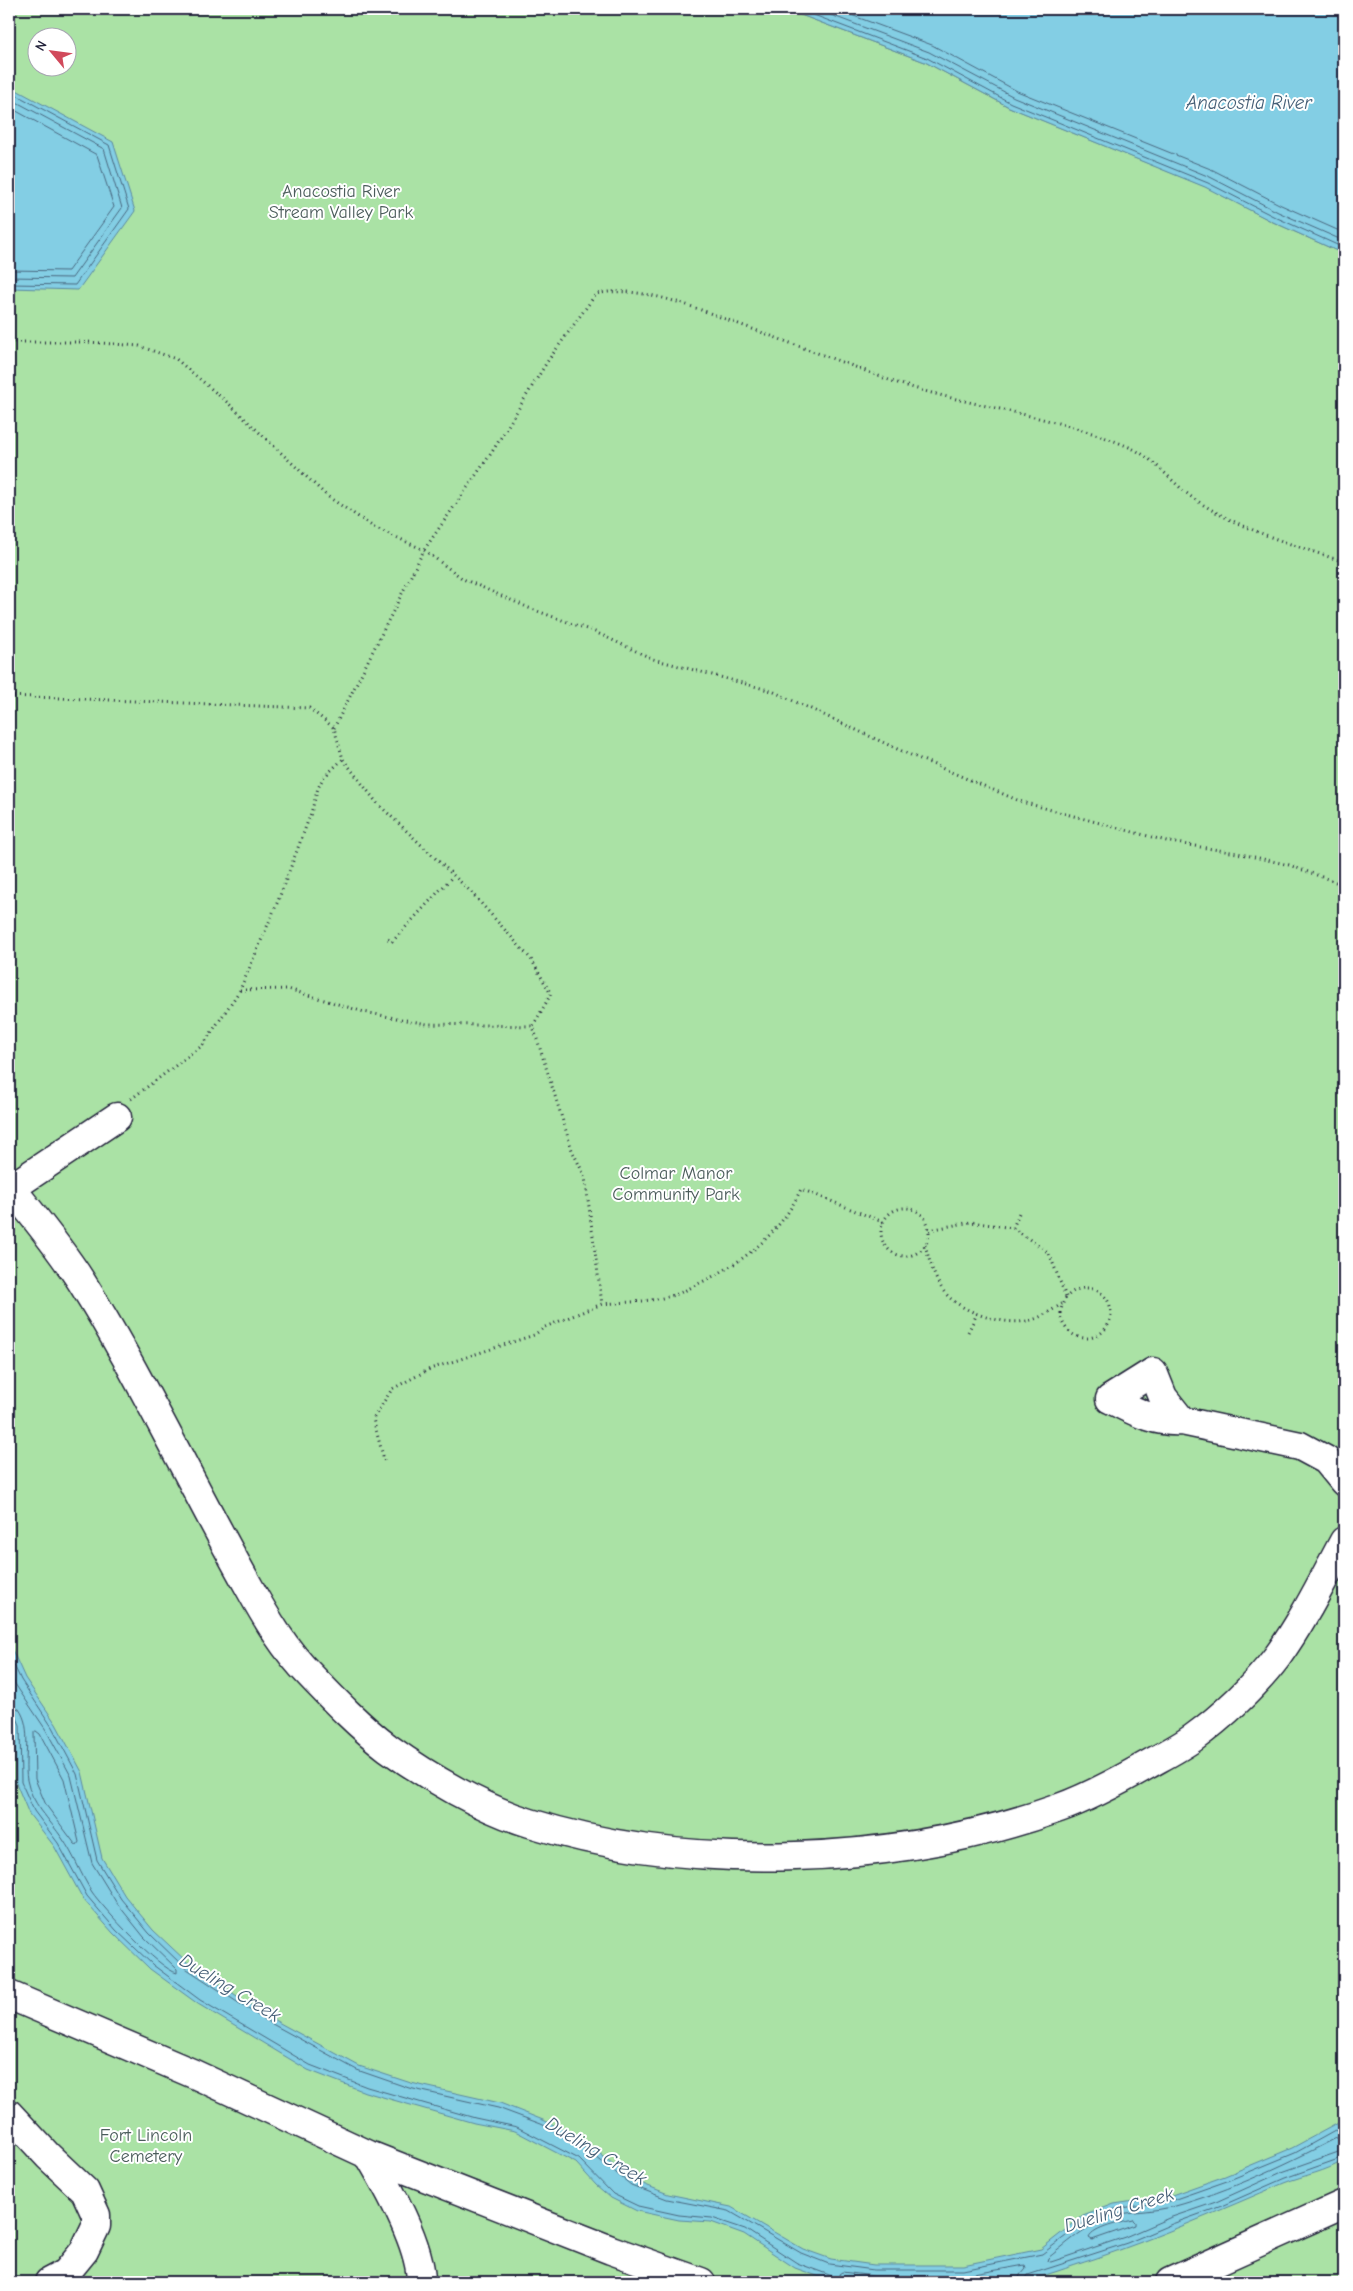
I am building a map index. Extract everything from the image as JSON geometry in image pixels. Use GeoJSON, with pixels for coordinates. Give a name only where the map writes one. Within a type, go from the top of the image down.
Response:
{"type":"FeatureCollection","features":[{"type":"Feature","properties":{"kind":"street"},"geometry":{"type":"LineString","coordinates":[[117,1117],[10,1187],[79,1277],[111,1330],[256,1599],[286,1646],[305,1670],[386,1746],[429,1774],[477,1801],[528,1823],[648,1849],[711,1856],[814,1855],[942,1839],[1006,1824],[1061,1807],[1114,1784],[1193,1738],[1255,1682],[1277,1657],[1305,1612],[1344,1541]]}},
{"type":"Feature","properties":{"kind":"street"},"geometry":{"type":"LineString","coordinates":[[1182,1421],[1300,1446],[1326,1460],[1344,1482]]}},
{"type":"Feature","properties":{"kind":"street"},"geometry":{"type":"LineString","coordinates":[[9,1995],[194,2074],[369,2155],[612,2250],[701,2282]]}},
{"type":"Feature","properties":{"kind":"street"},"geometry":{"type":"LineString","coordinates":[[9,2114],[48,2156],[85,2190],[96,2215],[96,2226],[84,2251],[66,2273],[49,2282]]}},
{"type":"Feature","properties":{"kind":"street"},"geometry":{"type":"LineString","coordinates":[[369,2155],[404,2220],[421,2270],[421,2282]]}},
{"type":"Feature","properties":{"kind":"street"},"geometry":{"type":"LineString","coordinates":[[1170,2282],[1344,2204]]}},
{"type":"Feature","properties":{"kind":"path"},"geometry":{"type":"LineString","coordinates":[[334,728],[424,550],[492,452],[547,362],[596,294],[611,290],[658,298],[695,308],[904,386],[950,399],[1072,427],[1107,438],[1132,448],[1150,460],[1189,496],[1207,508],[1250,530],[1344,562]]}},
{"type":"Feature","properties":{"kind":"path"},"geometry":{"type":"LineString","coordinates":[[9,342],[88,342],[139,346],[176,359],[228,403],[328,496],[372,526],[424,550],[463,579],[529,608],[595,632],[653,659],[772,691],[906,753],[1022,802],[1170,842],[1237,853],[1289,865],[1344,885]]}},
{"type":"Feature","properties":{"kind":"path"},"geometry":{"type":"LineString","coordinates":[[9,696],[309,708],[334,728],[343,759],[377,803],[453,876],[531,959],[551,994],[533,1026],[572,1150],[586,1176],[602,1304]]}},
{"type":"Feature","properties":{"kind":"path"},"geometry":{"type":"LineString","coordinates":[[117,1117],[124,1104],[203,1045],[240,990],[278,901],[312,813],[318,788],[323,778],[343,759]]}},
{"type":"Feature","properties":{"kind":"path"},"geometry":{"type":"LineString","coordinates":[[388,939],[392,942],[453,876]]}},
{"type":"Feature","properties":{"kind":"path"},"geometry":{"type":"LineString","coordinates":[[240,990],[288,989],[364,1012],[427,1024],[533,1026]]}},
{"type":"Feature","properties":{"kind":"path"},"geometry":{"type":"LineString","coordinates":[[385,1463],[373,1419],[392,1389],[430,1369],[525,1338],[545,1327],[602,1304],[674,1295],[723,1271],[753,1251],[776,1230],[793,1207],[801,1189],[883,1222]]}},
{"type":"Feature","properties":{"kind":"path"},"geometry":{"type":"LineString","coordinates":[[925,1245],[912,1254],[897,1254],[890,1250],[882,1238],[883,1222],[894,1211],[909,1208],[923,1215],[929,1230],[925,1245],[932,1271],[947,1295],[977,1314],[994,1321],[1031,1320],[1062,1304]]}},
{"type":"Feature","properties":{"kind":"path"},"geometry":{"type":"LineString","coordinates":[[1013,1228],[1019,1213]]}},
{"type":"Feature","properties":{"kind":"path"},"geometry":{"type":"LineString","coordinates":[[929,1230],[971,1222],[1013,1228],[1049,1254],[1066,1297]]}},
{"type":"Feature","properties":{"kind":"path"},"geometry":{"type":"LineString","coordinates":[[1087,1288],[1102,1294],[1110,1307],[1109,1323],[1097,1336],[1080,1338],[1066,1329],[1060,1313],[1066,1297],[1079,1289],[1087,1288]]}},
{"type":"Feature","properties":{"kind":"path"},"geometry":{"type":"LineString","coordinates":[[968,1332],[977,1314]]}},
{"type":"Feature","properties":{"kind":"green space","name":"Colmar Manor Community Park"},"geometry":{"type":"Polygon","coordinates":[[[9,9],[785,9],[925,62],[1009,107],[1206,187],[1273,222],[1344,254],[1344,2282],[9,2282],[9,9]]]}},
{"type":"Feature","properties":{"kind":"water","name":"Anacostia River"},"geometry":{"type":"Polygon","coordinates":[[[785,9],[1333,9],[1344,14],[1344,254],[1273,222],[1205,187],[1009,107],[925,62],[785,9]]]}},
{"type":"Feature","properties":{"kind":"water"},"geometry":{"type":"Polygon","coordinates":[[[9,86],[113,142],[135,211],[78,290],[9,288],[9,86]]]}},
{"type":"Feature","properties":{"kind":"water","name":"Dueling Creek"},"geometry":{"type":"Polygon","coordinates":[[[9,1643],[25,1678],[56,1724],[82,1772],[102,1858],[125,1896],[153,1930],[187,1962],[265,2015],[359,2066],[411,2083],[500,2103],[543,2120],[579,2137],[633,2180],[668,2194],[731,2207],[803,2249],[831,2259],[874,2265],[963,2265],[1041,2249],[1083,2216],[1114,2204],[1169,2196],[1225,2176],[1292,2148],[1344,2120],[1344,2160],[1330,2168],[1284,2183],[1142,2242],[1056,2272],[1018,2282],[834,2282],[795,2268],[744,2234],[711,2222],[679,2220],[637,2211],[611,2198],[576,2163],[515,2131],[474,2123],[365,2092],[308,2070],[198,2004],[150,1969],[113,1933],[83,1899],[54,1846],[29,1814],[16,1783],[15,1725],[9,1711],[9,1643]]]}},
{"type":"Feature","properties":{"kind":"park label","name":"Anacostia River Stream Valley Park"},"geometry":{"type":"Point","coordinates":[341,201]}},
{"type":"Feature","properties":{"kind":"park label","name":"Fort Lincoln Cemetery"},"geometry":{"type":"Point","coordinates":[146,2145]}}]}
